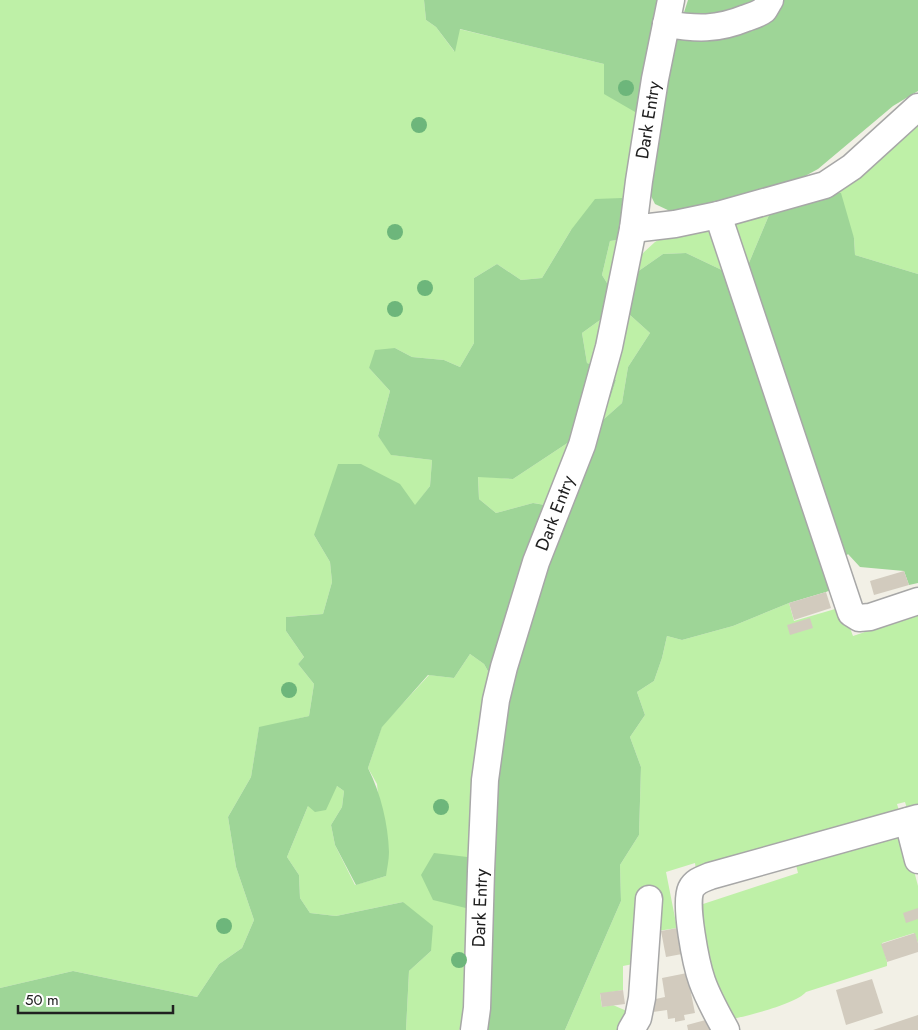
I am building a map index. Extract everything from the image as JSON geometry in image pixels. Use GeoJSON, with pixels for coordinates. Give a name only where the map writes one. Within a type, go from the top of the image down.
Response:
{"type":"FeatureCollection","features":[{"type":"Feature","properties":{"kind":"street"},"geometry":{"type":"LineString","coordinates":[[668,12],[692,28],[711,27],[741,20],[756,14],[764,10],[770,0]]}},
{"type":"Feature","properties":{"kind":"street","name":"Dark Entry"},"geometry":{"type":"LineString","coordinates":[[474,1030],[478,1008],[485,780],[496,700],[504,667],[536,562],[582,445],[609,347],[633,229],[655,79],[668,12]]}},
{"type":"Feature","properties":{"kind":"street"},"geometry":{"type":"LineString","coordinates":[[633,229],[675,224],[718,215],[824,185],[852,167],[918,107]]}},
{"type":"Feature","properties":{"kind":"street"},"geometry":{"type":"LineString","coordinates":[[718,215],[851,613],[859,618],[870,617],[918,602]]}},
{"type":"Feature","properties":{"kind":"street"},"geometry":{"type":"LineString","coordinates":[[726,1030],[710,1001],[698,968],[689,912],[689,897],[697,881],[913,819],[918,860]]}},
{"type":"Feature","properties":{"kind":"street"},"geometry":{"type":"LineString","coordinates":[[631,1030],[638,1018],[642,998],[649,899]]}},
{"type":"Feature","properties":{"kind":"green space"},"geometry":{"type":"Polygon","coordinates":[[[0,0],[424,0],[426,20],[436,27],[454,51],[459,29],[604,64],[642,116],[628,214],[571,230],[542,278],[521,280],[497,264],[474,278],[474,343],[460,367],[444,360],[412,357],[395,348],[369,368],[390,391],[378,436],[392,455],[432,460],[430,486],[415,506],[314,535],[330,562],[332,582],[323,614],[286,617],[286,631],[304,657],[298,664],[314,684],[309,716],[259,728],[251,777],[228,817],[236,867],[254,920],[242,948],[219,964],[197,997],[73,971],[0,988],[0,0]]]}},
{"type":"Feature","properties":{"kind":"green space"},"geometry":{"type":"Polygon","coordinates":[[[424,0],[664,0],[642,116],[604,94],[604,64],[460,29],[455,52],[436,27],[426,20],[424,0]]]}},
{"type":"Feature","properties":{"kind":"green space"},"geometry":{"type":"Polygon","coordinates":[[[688,0],[918,0],[918,91],[893,106],[818,169],[785,187],[672,212],[655,204],[644,182],[676,37],[688,0]]]}},
{"type":"Feature","properties":{"kind":"green space"},"geometry":{"type":"Polygon","coordinates":[[[918,116],[918,274],[855,255],[854,238],[826,192],[918,116]]]}},
{"type":"Feature","properties":{"kind":"green space"},"geometry":{"type":"Polygon","coordinates":[[[826,192],[841,193],[854,238],[855,255],[918,274],[918,583],[909,585],[904,571],[860,567],[848,554],[839,563],[837,587],[826,592],[789,603],[733,626],[682,640],[667,636],[654,681],[637,692],[645,715],[630,737],[641,767],[639,835],[620,865],[621,901],[565,1030],[481,1030],[474,910],[433,900],[421,875],[434,853],[484,859],[495,684],[484,664],[470,654],[454,678],[428,675],[382,727],[368,768],[377,788],[387,831],[389,852],[386,876],[356,885],[335,845],[331,825],[342,807],[344,791],[337,786],[326,810],[315,812],[308,806],[287,857],[299,875],[300,898],[310,913],[336,916],[403,902],[433,926],[431,951],[409,971],[406,1030],[0,1030],[0,988],[73,971],[197,997],[219,964],[242,948],[254,920],[236,867],[228,817],[251,777],[259,727],[309,716],[314,684],[298,664],[304,657],[286,631],[286,617],[323,614],[332,582],[330,562],[314,535],[338,464],[361,464],[400,484],[415,505],[430,486],[432,460],[391,455],[378,436],[390,391],[369,368],[375,350],[395,348],[412,357],[444,360],[460,367],[474,343],[474,278],[497,264],[521,280],[542,278],[571,230],[595,199],[622,198],[628,214],[625,239],[610,241],[602,275],[626,308],[600,320],[582,333],[587,363],[602,368],[616,380],[610,398],[582,402],[572,440],[513,479],[478,477],[479,499],[496,513],[533,503],[569,509],[595,427],[622,403],[628,367],[650,333],[630,315],[630,277],[663,254],[686,253],[726,272],[746,270],[772,208],[826,192]]]}},
{"type":"Feature","properties":{"kind":"green space"},"geometry":{"type":"Polygon","coordinates":[[[772,208],[746,270],[732,229],[741,215],[772,208]]]}},
{"type":"Feature","properties":{"kind":"green space"},"geometry":{"type":"Polygon","coordinates":[[[702,223],[717,233],[731,271],[726,272],[686,253],[663,254],[630,277],[636,262],[655,242],[669,234],[702,223]]]}},
{"type":"Feature","properties":{"kind":"green space"},"geometry":{"type":"Polygon","coordinates":[[[625,239],[612,291],[602,275],[610,241],[625,239]]]}},
{"type":"Feature","properties":{"kind":"green space"},"geometry":{"type":"Polygon","coordinates":[[[630,277],[630,315],[650,333],[628,367],[622,403],[595,427],[604,398],[610,397],[616,380],[609,375],[623,309],[626,308],[624,305],[630,277]]]}},
{"type":"Feature","properties":{"kind":"green space"},"geometry":{"type":"Polygon","coordinates":[[[609,316],[598,367],[587,363],[582,333],[609,316]]]}},
{"type":"Feature","properties":{"kind":"green space"},"geometry":{"type":"Polygon","coordinates":[[[572,440],[552,506],[533,503],[496,513],[479,499],[478,476],[513,479],[572,440]]]}},
{"type":"Feature","properties":{"kind":"green space"},"geometry":{"type":"Polygon","coordinates":[[[789,603],[794,621],[842,607],[853,636],[868,631],[866,624],[918,606],[918,813],[909,815],[905,802],[897,804],[901,817],[697,877],[695,863],[666,872],[677,928],[639,934],[638,963],[623,966],[623,990],[600,994],[602,1007],[613,1005],[629,1012],[624,1030],[565,1030],[621,901],[620,865],[639,835],[641,767],[630,737],[645,715],[637,692],[654,681],[667,636],[682,640],[733,626],[789,603]]]}},
{"type":"Feature","properties":{"kind":"green space"},"geometry":{"type":"Polygon","coordinates":[[[470,654],[484,664],[493,681],[472,909],[465,1022],[459,1030],[406,1030],[409,971],[431,951],[403,902],[336,916],[310,913],[300,898],[299,875],[287,857],[308,806],[337,786],[344,791],[342,807],[331,825],[335,845],[355,885],[386,876],[377,784],[368,768],[382,726],[429,675],[454,678],[470,654]]]}},
{"type":"Feature","properties":{"kind":"green space"},"geometry":{"type":"Polygon","coordinates":[[[904,833],[918,886],[918,943],[914,933],[882,943],[887,966],[806,992],[800,997],[781,1005],[727,1020],[707,981],[700,905],[798,873],[794,857],[904,833]]]}},
{"type":"Feature","properties":{"kind":"building"},"geometry":{"type":"Polygon","coordinates":[[[904,571],[909,585],[874,595],[870,581],[904,571]]]}},
{"type":"Feature","properties":{"kind":"building"},"geometry":{"type":"Polygon","coordinates":[[[826,592],[831,608],[794,620],[789,603],[826,592]]]}},
{"type":"Feature","properties":{"kind":"building"},"geometry":{"type":"Polygon","coordinates":[[[810,618],[813,628],[790,635],[787,625],[810,618]]]}},
{"type":"Feature","properties":{"kind":"building"},"geometry":{"type":"Polygon","coordinates":[[[918,908],[918,919],[906,923],[903,913],[918,908]]]}},
{"type":"Feature","properties":{"kind":"building"},"geometry":{"type":"Polygon","coordinates":[[[677,928],[682,954],[666,957],[661,931],[677,928]]]}},
{"type":"Feature","properties":{"kind":"building"},"geometry":{"type":"Polygon","coordinates":[[[915,933],[918,952],[887,962],[881,944],[915,933]]]}},
{"type":"Feature","properties":{"kind":"building"},"geometry":{"type":"Polygon","coordinates":[[[687,973],[695,1013],[684,1015],[685,1020],[675,1022],[675,1018],[668,1019],[667,1010],[653,1012],[651,1000],[665,997],[662,978],[687,973]]]}},
{"type":"Feature","properties":{"kind":"building"},"geometry":{"type":"Polygon","coordinates":[[[872,979],[883,1013],[846,1025],[836,990],[872,979]]]}},
{"type":"Feature","properties":{"kind":"building"},"geometry":{"type":"Polygon","coordinates":[[[623,990],[625,1004],[602,1007],[600,993],[623,990]]]}},
{"type":"Feature","properties":{"kind":"building"},"geometry":{"type":"Polygon","coordinates":[[[918,1015],[918,1030],[873,1030],[918,1015]]]}},
{"type":"Feature","properties":{"kind":"building"},"geometry":{"type":"Polygon","coordinates":[[[713,1018],[716,1030],[688,1030],[687,1025],[713,1018]]]}}]}
